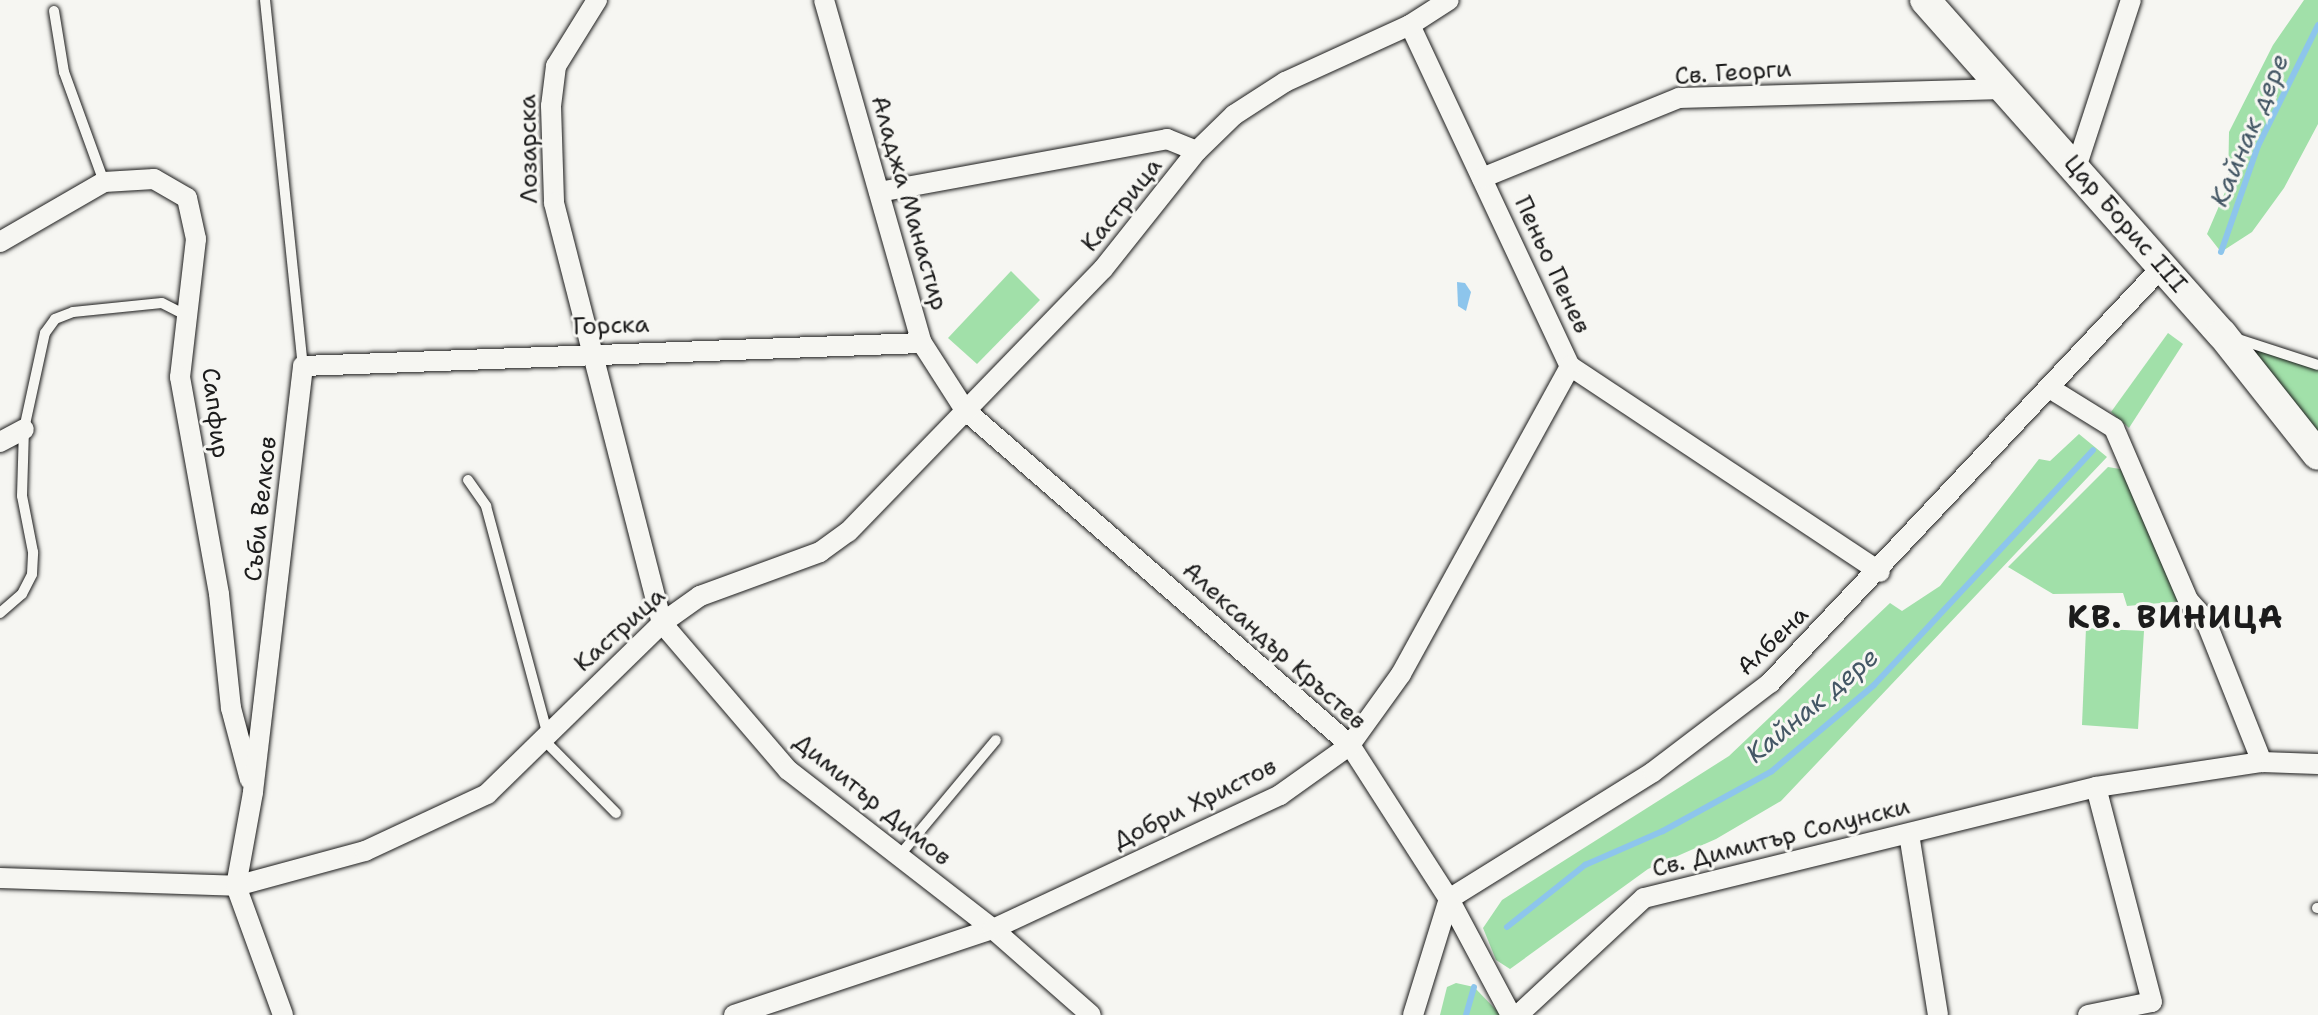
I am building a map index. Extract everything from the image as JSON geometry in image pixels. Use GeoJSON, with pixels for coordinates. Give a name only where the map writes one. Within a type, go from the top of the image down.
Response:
{"type":"FeatureCollection","features":[{"type":"Feature","properties":{"kind":"street","name":"Лозарска"},"geometry":{"type":"LineString","coordinates":[[591,352],[554,203],[551,106],[556,66],[597,0]]}},
{"type":"Feature","properties":{"kind":"street","name":"Аладжа Манастир"},"geometry":{"type":"LineString","coordinates":[[824,0],[922,343],[965,410]]}},
{"type":"Feature","properties":{"kind":"street","name":"Кастрица"},"geometry":{"type":"LineString","coordinates":[[0,878],[236,886],[365,851],[487,794],[662,623],[700,596],[820,552],[848,532],[1103,269],[1197,151],[1234,115],[1285,82],[1410,25],[1449,0]]}},
{"type":"Feature","properties":{"kind":"street","name":"Цар Борис III"},"geometry":{"type":"LineString","coordinates":[[1925,0],[2222,334],[2318,455]]}},
{"type":"Feature","properties":{"kind":"street"},"geometry":{"type":"LineString","coordinates":[[2076,168],[2131,0]]}},
{"type":"Feature","properties":{"kind":"street","name":"Пеньо Пенев"},"geometry":{"type":"LineString","coordinates":[[1410,25],[1570,366],[1880,572]]}},
{"type":"Feature","properties":{"kind":"street","name":"Св. Георги"},"geometry":{"type":"LineString","coordinates":[[1482,178],[1679,98],[2003,89]]}},
{"type":"Feature","properties":{"kind":"street","name":"Кастрица"},"geometry":{"type":"LineString","coordinates":[[879,192],[1167,139],[1197,151]]}},
{"type":"Feature","properties":{"kind":"street","name":"Сапфир"},"geometry":{"type":"LineString","coordinates":[[0,242],[104,182],[154,179],[187,198],[196,239],[180,377],[219,594],[231,708],[253,792]]}},
{"type":"Feature","properties":{"kind":"street","name":"Албена"},"geometry":{"type":"LineString","coordinates":[[1449,899],[1653,772],[1770,683],[1880,572],[2162,267]]}},
{"type":"Feature","properties":{"kind":"street","name":"Горска"},"geometry":{"type":"LineString","coordinates":[[303,366],[591,352],[922,343]]}},
{"type":"Feature","properties":{"kind":"street","name":"Димитър Димов"},"geometry":{"type":"LineString","coordinates":[[591,352],[662,623],[788,770],[993,929],[1091,1015]]}},
{"type":"Feature","properties":{"kind":"street","name":"Съби Велков"},"geometry":{"type":"LineString","coordinates":[[236,886],[253,792],[303,366]]}},
{"type":"Feature","properties":{"kind":"street","name":"Добри Христов"},"geometry":{"type":"LineString","coordinates":[[734,1015],[993,929],[1280,795],[1350,745],[1401,674],[1570,366]]}},
{"type":"Feature","properties":{"kind":"street"},"geometry":{"type":"LineString","coordinates":[[2051,389],[2114,428],[2188,600],[2205,619],[2262,762]]}},
{"type":"Feature","properties":{"kind":"street","name":"Александър Кръстев"},"geometry":{"type":"LineString","coordinates":[[965,410],[1350,745],[1449,899],[1511,1015]]}},
{"type":"Feature","properties":{"kind":"street"},"geometry":{"type":"LineString","coordinates":[[0,442],[24,429]]}},
{"type":"Feature","properties":{"kind":"street","name":"Св. Димитър Солунски"},"geometry":{"type":"LineString","coordinates":[[1518,1015],[1644,898],[2096,787],[2262,762],[2318,764]]}},
{"type":"Feature","properties":{"kind":"street"},"geometry":{"type":"LineString","coordinates":[[2088,1015],[2152,1002],[2096,787]]}},
{"type":"Feature","properties":{"kind":"street"},"geometry":{"type":"LineString","coordinates":[[1909,834],[1938,1015]]}},
{"type":"Feature","properties":{"kind":"street"},"geometry":{"type":"LineString","coordinates":[[236,886],[283,1015]]}},
{"type":"Feature","properties":{"kind":"street"},"geometry":{"type":"LineString","coordinates":[[1413,1015],[1449,899]]}},
{"type":"Feature","properties":{"kind":"lane","name":"Съби Велков"},"geometry":{"type":"LineString","coordinates":[[265,0],[303,366]]}},
{"type":"Feature","properties":{"kind":"lane"},"geometry":{"type":"LineString","coordinates":[[54,11],[64,72],[104,182]]}},
{"type":"Feature","properties":{"kind":"lane"},"geometry":{"type":"LineString","coordinates":[[0,613],[22,594],[32,574],[33,552],[22,496],[24,429],[45,333],[55,319],[73,312],[162,303],[187,316]]}},
{"type":"Feature","properties":{"kind":"lane"},"geometry":{"type":"LineString","coordinates":[[2222,334],[2318,365]]}},
{"type":"Feature","properties":{"kind":"lane"},"geometry":{"type":"LineString","coordinates":[[468,480],[486,506],[544,735],[616,813]]}},
{"type":"Feature","properties":{"kind":"lane"},"geometry":{"type":"LineString","coordinates":[[899,856],[996,740]]}},
{"type":"Feature","properties":{"kind":"green space"},"geometry":{"type":"Polygon","coordinates":[[[2304,0],[2318,0],[2318,124],[2284,188],[2252,232],[2221,252],[2207,234],[2228,185],[2229,132],[2273,45],[2304,0]]]}},
{"type":"Feature","properties":{"kind":"green space"},"geometry":{"type":"Polygon","coordinates":[[[1011,271],[1040,300],[977,364],[948,338],[1011,271]]]}},
{"type":"Feature","properties":{"kind":"green space"},"geometry":{"type":"Polygon","coordinates":[[[2168,333],[2183,344],[2129,428],[2111,412],[2168,333]]]}},
{"type":"Feature","properties":{"kind":"green space"},"geometry":{"type":"Polygon","coordinates":[[[2222,334],[2318,365],[2318,455],[2222,334]]]}},
{"type":"Feature","properties":{"kind":"green space"},"geometry":{"type":"Polygon","coordinates":[[[2079,434],[2107,457],[1781,801],[1716,839],[1648,869],[1510,969],[1496,960],[1483,928],[1502,900],[1729,756],[1890,603],[1902,611],[1940,586],[2039,459],[2050,461],[2079,434]]]}},
{"type":"Feature","properties":{"kind":"green space"},"geometry":{"type":"Polygon","coordinates":[[[2108,467],[2126,470],[2183,601],[2127,606],[2123,593],[2053,594],[2008,567],[2108,467]]]}},
{"type":"Feature","properties":{"kind":"green space"},"geometry":{"type":"Polygon","coordinates":[[[2086,628],[2144,631],[2138,729],[2082,725],[2086,628]]]}},
{"type":"Feature","properties":{"kind":"green space"},"geometry":{"type":"Polygon","coordinates":[[[1456,983],[1474,987],[1501,1015],[1440,1015],[1447,987],[1456,983]]]}},
{"type":"Feature","properties":{"kind":"water"},"geometry":{"type":"Polygon","coordinates":[[[1457,282],[1465,283],[1471,292],[1466,311],[1458,306],[1457,282]]]}},
{"type":"Feature","properties":{"kind":"waterway","name":"Кайнак дере"},"geometry":{"type":"LineString","coordinates":[[2221,252],[2258,146],[2318,25]]}},
{"type":"Feature","properties":{"kind":"waterway","name":"Кайнак дере"},"geometry":{"type":"LineString","coordinates":[[1507,927],[1585,865],[1663,831],[1772,771],[1874,685],[2093,450]]}},
{"type":"Feature","properties":{"kind":"waterway","name":"Кайнак дере"},"geometry":{"type":"LineString","coordinates":[[1466,1015],[1474,987]]}},
{"type":"Feature","properties":{"kind":"district","name":"КВ. ВИНИЦА"},"geometry":{"type":"Point","coordinates":[2176,617]}}]}
